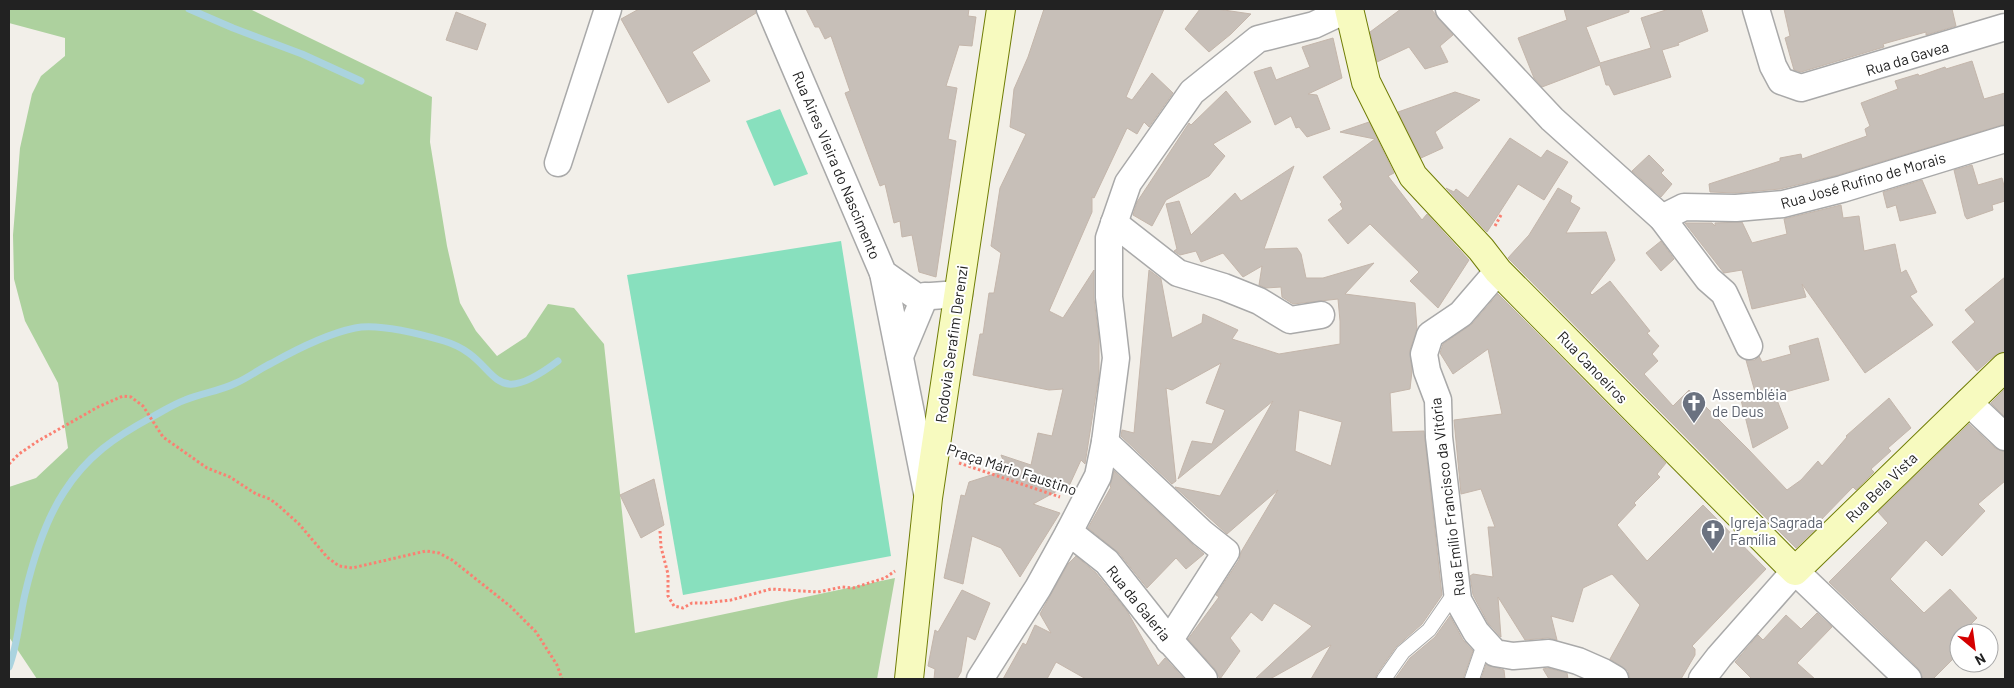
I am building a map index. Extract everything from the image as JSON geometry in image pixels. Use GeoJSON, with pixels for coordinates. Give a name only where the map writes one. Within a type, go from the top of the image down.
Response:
{"type":"FeatureCollection","features":[{"type":"Feature","properties":{"kind":"street"},"geometry":{"type":"LineString","coordinates":[[558,163],[608,9]]}},
{"type":"Feature","properties":{"kind":"street","name":"Rua Aires Vieira do Nascimento"},"geometry":{"type":"LineString","coordinates":[[770,9],[883,273],[916,297],[959,294]]}},
{"type":"Feature","properties":{"kind":"street","name":"Rodovia Serafim Derenzi"},"geometry":{"type":"LineString","coordinates":[[909,679],[928,498],[1001,9]]}},
{"type":"Feature","properties":{"kind":"street"},"geometry":{"type":"LineString","coordinates":[[980,679],[1038,588],[1098,476],[1105,442],[1116,358],[1109,297],[1109,238],[1128,183],[1192,92],[1258,39],[1314,25],[1349,9]]}},
{"type":"Feature","properties":{"kind":"street","name":"Rua Canoeiros"},"geometry":{"type":"LineString","coordinates":[[1349,9],[1366,82],[1414,176],[1498,270],[1795,571],[1908,679]]}},
{"type":"Feature","properties":{"kind":"street"},"geometry":{"type":"LineString","coordinates":[[1448,9],[1552,119],[1662,218],[1708,279],[1724,293],[1748,346]]}},
{"type":"Feature","properties":{"kind":"street","name":"Rua da Gavea"},"geometry":{"type":"LineString","coordinates":[[1756,9],[1773,66],[1782,81],[1801,88],[2005,27]]}},
{"type":"Feature","properties":{"kind":"street","name":"Rua José Rufino de Morais"},"geometry":{"type":"LineString","coordinates":[[1662,218],[1684,207],[1736,208],[1783,204],[1842,189],[2005,139]]}},
{"type":"Feature","properties":{"kind":"street"},"geometry":{"type":"LineString","coordinates":[[1114,223],[1178,274],[1224,287],[1259,301],[1290,320],[1321,315]]}},
{"type":"Feature","properties":{"kind":"street","name":"Rua Emílio Francisco da Vitória"},"geometry":{"type":"LineString","coordinates":[[1498,270],[1461,314],[1430,335],[1424,354],[1427,371],[1438,400],[1439,437],[1458,600],[1476,632],[1495,652],[1513,656],[1549,653],[1578,661],[1615,679]]}},
{"type":"Feature","properties":{"kind":"street"},"geometry":{"type":"LineString","coordinates":[[883,273],[928,498]]}},
{"type":"Feature","properties":{"kind":"street"},"geometry":{"type":"LineString","coordinates":[[900,356],[925,296]]}},
{"type":"Feature","properties":{"kind":"street","name":"Rua Bela Vista"},"geometry":{"type":"LineString","coordinates":[[1702,679],[1795,571],[2005,367]]}},
{"type":"Feature","properties":{"kind":"street"},"geometry":{"type":"LineString","coordinates":[[906,387],[943,396]]}},
{"type":"Feature","properties":{"kind":"street"},"geometry":{"type":"LineString","coordinates":[[1968,402],[2005,437]]}},
{"type":"Feature","properties":{"kind":"street"},"geometry":{"type":"LineString","coordinates":[[1105,442],[1202,533],[1226,552],[1169,640]]}},
{"type":"Feature","properties":{"kind":"street","name":"Rua da Galeria"},"geometry":{"type":"LineString","coordinates":[[1069,532],[1107,562],[1169,640],[1204,679]]}},
{"type":"Feature","properties":{"kind":"lane"},"geometry":{"type":"LineString","coordinates":[[1384,679],[1403,652],[1429,630],[1457,590]]}},
{"type":"Feature","properties":{"kind":"lane"},"geometry":{"type":"LineString","coordinates":[[1472,679],[1480,653],[1488,644]]}},
{"type":"Feature","properties":{"kind":"path"},"geometry":{"type":"LineString","coordinates":[[9,464],[19,454],[38,441],[98,407],[123,396],[131,398],[143,406],[162,437],[207,468],[230,477],[256,494],[270,499],[299,524],[327,556],[339,566],[352,568],[426,551],[439,553],[452,560],[510,606],[536,632],[557,665],[562,679]]}},
{"type":"Feature","properties":{"kind":"path","name":"Praça Mário Faustino"},"geometry":{"type":"LineString","coordinates":[[935,455],[1082,504]]}},
{"type":"Feature","properties":{"kind":"path"},"geometry":{"type":"LineString","coordinates":[[660,531],[668,574],[668,596],[674,606],[683,608],[692,602],[705,603],[737,599],[771,590],[818,592],[842,587],[853,588],[885,578],[894,571],[921,564]]}},
{"type":"Feature","properties":{"kind":"green space"},"geometry":{"type":"Polygon","coordinates":[[[9,9],[250,9],[432,97],[430,142],[447,246],[460,303],[476,331],[497,356],[526,337],[548,304],[574,308],[604,344],[635,633],[895,578],[877,679],[37,679],[9,637],[9,487],[36,478],[68,448],[58,383],[25,321],[14,279],[13,235],[20,148],[32,94],[41,76],[65,56],[65,38],[9,23],[9,9]]]}},
{"type":"Feature","properties":{"kind":"green space"},"geometry":{"type":"Polygon","coordinates":[[[780,109],[808,174],[774,186],[746,121],[780,109]]]}},
{"type":"Feature","properties":{"kind":"green space"},"geometry":{"type":"Polygon","coordinates":[[[841,241],[891,556],[683,595],[627,275],[841,241]]]}},
{"type":"Feature","properties":{"kind":"building"},"geometry":{"type":"Polygon","coordinates":[[[639,9],[755,9],[756,13],[692,52],[710,81],[668,103],[621,19],[639,9]]]}},
{"type":"Feature","properties":{"kind":"building"},"geometry":{"type":"Polygon","coordinates":[[[806,9],[969,9],[968,16],[976,17],[972,46],[959,45],[946,86],[957,88],[948,139],[956,141],[936,277],[919,272],[912,235],[902,237],[900,221],[894,223],[885,184],[880,186],[845,93],[850,91],[831,36],[825,39],[819,27],[815,27],[806,9]]]}},
{"type":"Feature","properties":{"kind":"building"},"geometry":{"type":"Polygon","coordinates":[[[1044,9],[1164,9],[1126,97],[1132,100],[1152,73],[1173,93],[1149,127],[1144,122],[1137,134],[1127,128],[1094,198],[1092,197],[1092,212],[1049,311],[1063,318],[1094,270],[1094,299],[1099,338],[1099,375],[1085,464],[1081,460],[1070,484],[1033,504],[1060,513],[1020,577],[1001,548],[972,536],[963,584],[944,578],[961,495],[965,496],[969,482],[1007,470],[1001,455],[1031,465],[1038,433],[1052,436],[1063,389],[1049,390],[973,375],[980,334],[983,334],[989,293],[994,293],[1001,253],[991,246],[1000,188],[1026,134],[1010,127],[1014,89],[1028,57],[1044,9]]]}},
{"type":"Feature","properties":{"kind":"building"},"geometry":{"type":"Polygon","coordinates":[[[1200,9],[1217,9],[1251,14],[1209,52],[1185,29],[1200,9]]]}},
{"type":"Feature","properties":{"kind":"building"},"geometry":{"type":"Polygon","coordinates":[[[1401,9],[1431,9],[1453,35],[1440,46],[1448,62],[1425,69],[1409,47],[1377,62],[1370,32],[1401,9]]]}},
{"type":"Feature","properties":{"kind":"building"},"geometry":{"type":"Polygon","coordinates":[[[1564,9],[1629,9],[1629,12],[1586,27],[1600,63],[1651,48],[1641,18],[1669,9],[1701,9],[1708,31],[1678,43],[1679,45],[1662,50],[1671,77],[1614,95],[1609,85],[1606,85],[1600,65],[1542,87],[1534,78],[1518,38],[1567,20],[1564,9]]]}},
{"type":"Feature","properties":{"kind":"building"},"geometry":{"type":"Polygon","coordinates":[[[1784,9],[1952,9],[1956,26],[1926,35],[1926,32],[1883,44],[1884,47],[1801,72],[1794,70],[1785,38],[1790,36],[1784,9]]]}},
{"type":"Feature","properties":{"kind":"building"},"geometry":{"type":"Polygon","coordinates":[[[456,12],[486,24],[477,50],[446,40],[456,12]]]}},
{"type":"Feature","properties":{"kind":"building"},"geometry":{"type":"Polygon","coordinates":[[[1333,38],[1342,78],[1308,94],[1317,95],[1330,129],[1307,137],[1299,127],[1296,128],[1291,116],[1275,125],[1254,72],[1271,67],[1276,80],[1310,67],[1302,47],[1333,38]]]}},
{"type":"Feature","properties":{"kind":"building"},"geometry":{"type":"Polygon","coordinates":[[[1972,61],[1984,99],[2005,93],[2005,124],[1838,175],[1780,189],[1736,193],[1710,192],[1709,184],[1780,161],[1780,158],[1801,154],[1802,159],[1867,136],[1865,129],[1870,126],[1861,103],[1898,89],[1895,81],[1972,61]]]}},
{"type":"Feature","properties":{"kind":"building"},"geometry":{"type":"Polygon","coordinates":[[[1226,91],[1251,122],[1213,144],[1225,156],[1209,176],[1166,200],[1152,226],[1133,215],[1137,202],[1189,123],[1191,125],[1226,91]]]}},
{"type":"Feature","properties":{"kind":"building"},"geometry":{"type":"Polygon","coordinates":[[[1455,92],[1480,100],[1435,132],[1443,148],[1421,158],[1398,112],[1455,92]]]}},
{"type":"Feature","properties":{"kind":"building"},"geometry":{"type":"Polygon","coordinates":[[[1369,122],[1394,173],[1388,176],[1422,220],[1427,214],[1469,260],[1438,308],[1410,281],[1419,272],[1370,224],[1348,244],[1328,220],[1343,209],[1340,204],[1342,202],[1323,177],[1375,139],[1340,132],[1369,122]]]}},
{"type":"Feature","properties":{"kind":"building"},"geometry":{"type":"Polygon","coordinates":[[[1510,138],[1541,158],[1547,150],[1568,162],[1544,200],[1518,184],[1487,232],[1446,188],[1454,192],[1456,189],[1468,198],[1510,138]]]}},
{"type":"Feature","properties":{"kind":"building"},"geometry":{"type":"Polygon","coordinates":[[[1649,155],[1664,170],[1661,173],[1672,184],[1661,197],[1632,171],[1649,155]]]}},
{"type":"Feature","properties":{"kind":"building"},"geometry":{"type":"Polygon","coordinates":[[[1972,165],[1978,185],[2002,178],[2005,201],[1992,205],[1993,210],[1967,219],[1954,170],[1972,165]]]}},
{"type":"Feature","properties":{"kind":"building"},"geometry":{"type":"Polygon","coordinates":[[[1294,166],[1264,249],[1297,248],[1301,254],[1306,278],[1323,278],[1374,263],[1345,294],[1415,303],[1417,329],[1410,350],[1412,371],[1410,389],[1390,393],[1392,432],[1424,431],[1442,595],[1422,624],[1396,647],[1375,679],[1311,679],[1331,645],[1270,679],[1255,679],[1312,626],[1274,603],[1262,621],[1251,612],[1230,638],[1240,651],[1220,679],[1215,669],[1188,639],[1219,597],[1216,595],[1239,560],[1241,552],[1278,490],[1227,534],[1175,487],[1220,496],[1273,401],[1178,479],[1192,441],[1212,444],[1225,410],[1206,403],[1221,363],[1172,390],[1166,388],[1176,481],[1172,484],[1121,436],[1122,430],[1134,433],[1149,270],[1161,279],[1172,338],[1202,323],[1203,314],[1238,330],[1232,339],[1279,354],[1340,344],[1338,299],[1293,304],[1282,297],[1281,287],[1266,288],[1259,285],[1262,266],[1243,277],[1223,253],[1201,262],[1196,251],[1180,255],[1174,251],[1177,249],[1166,204],[1179,201],[1191,235],[1235,193],[1241,201],[1294,166]],[[1299,410],[1295,451],[1331,466],[1342,422],[1299,410]]]}},
{"type":"Feature","properties":{"kind":"building"},"geometry":{"type":"Polygon","coordinates":[[[1922,180],[1936,213],[1900,221],[1896,205],[1887,208],[1883,192],[1922,180]]]}},
{"type":"Feature","properties":{"kind":"building"},"geometry":{"type":"Polygon","coordinates":[[[1558,188],[1572,196],[1570,202],[1580,208],[1566,233],[1606,232],[1615,260],[1590,293],[1592,295],[1610,281],[1650,331],[1647,333],[1659,346],[1652,354],[1658,361],[1644,374],[1673,406],[1689,390],[1787,490],[1801,480],[1818,461],[1822,466],[1846,436],[1889,398],[1911,428],[1888,448],[1891,451],[1871,469],[1874,472],[1856,490],[1853,487],[1817,524],[1819,526],[1796,548],[1508,258],[1529,235],[1558,188]]]}},
{"type":"Feature","properties":{"kind":"building"},"geometry":{"type":"Polygon","coordinates":[[[1841,205],[1843,218],[1859,216],[1864,251],[1895,244],[1901,273],[1906,270],[1917,292],[1910,296],[1933,325],[1865,373],[1802,284],[1806,297],[1752,309],[1742,270],[1724,273],[1685,223],[1712,223],[1715,226],[1715,223],[1742,222],[1752,243],[1787,234],[1784,219],[1841,205]]]}},
{"type":"Feature","properties":{"kind":"building"},"geometry":{"type":"Polygon","coordinates":[[[1661,241],[1674,259],[1661,271],[1646,253],[1661,241]]]}},
{"type":"Feature","properties":{"kind":"building"},"geometry":{"type":"Polygon","coordinates":[[[2005,277],[2005,352],[1994,356],[1977,371],[1952,342],[1975,322],[1965,310],[2005,277]]]}},
{"type":"Feature","properties":{"kind":"building"},"geometry":{"type":"Polygon","coordinates":[[[1498,294],[1666,463],[1657,474],[1660,477],[1634,503],[1636,505],[1617,525],[1647,561],[1703,505],[1766,569],[1692,646],[1695,649],[1695,655],[1681,679],[1630,679],[1628,671],[1610,659],[1640,605],[1612,574],[1583,588],[1573,622],[1551,616],[1557,640],[1548,638],[1525,640],[1498,597],[1501,637],[1488,623],[1473,595],[1470,576],[1473,574],[1493,577],[1488,527],[1495,527],[1481,489],[1461,494],[1454,420],[1502,414],[1488,349],[1453,374],[1440,353],[1443,344],[1472,324],[1498,294]]]}},
{"type":"Feature","properties":{"kind":"building"},"geometry":{"type":"Polygon","coordinates":[[[1818,338],[1829,380],[1775,395],[1788,428],[1753,448],[1741,400],[1757,399],[1746,360],[1755,360],[1759,356],[1762,362],[1791,354],[1789,346],[1818,338]]]}},
{"type":"Feature","properties":{"kind":"building"},"geometry":{"type":"Polygon","coordinates":[[[2005,389],[2005,417],[1991,403],[2005,389]]]}},
{"type":"Feature","properties":{"kind":"building"},"geometry":{"type":"Polygon","coordinates":[[[1969,424],[1995,448],[2005,452],[2005,481],[1978,504],[1985,511],[1942,556],[1926,540],[1890,579],[1924,613],[1950,589],[1977,618],[1972,623],[1949,623],[1949,663],[1933,679],[1923,679],[1918,668],[1829,582],[1888,523],[1878,512],[1969,424]]]}},
{"type":"Feature","properties":{"kind":"building"},"geometry":{"type":"Polygon","coordinates":[[[1114,471],[1204,554],[1186,569],[1176,558],[1147,588],[1119,553],[1088,528],[1111,487],[1114,471]]]}},
{"type":"Feature","properties":{"kind":"building"},"geometry":{"type":"Polygon","coordinates":[[[654,479],[664,525],[641,538],[620,495],[654,479]]]}},
{"type":"Feature","properties":{"kind":"building"},"geometry":{"type":"Polygon","coordinates":[[[1076,556],[1096,573],[1127,611],[1158,666],[1165,658],[1184,679],[1086,679],[1056,662],[1047,679],[1003,679],[1023,643],[1026,645],[1035,625],[1051,633],[1040,614],[1068,564],[1076,556]]]}},
{"type":"Feature","properties":{"kind":"building"},"geometry":{"type":"Polygon","coordinates":[[[962,590],[990,603],[975,640],[967,636],[961,672],[957,679],[934,679],[935,669],[928,666],[935,630],[938,632],[962,590]]]}},
{"type":"Feature","properties":{"kind":"building"},"geometry":{"type":"Polygon","coordinates":[[[1817,613],[1832,627],[1797,663],[1815,679],[1752,679],[1735,662],[1758,635],[1763,640],[1786,615],[1801,629],[1817,613]]]}},
{"type":"Feature","properties":{"kind":"building"},"geometry":{"type":"Polygon","coordinates":[[[1450,616],[1463,640],[1473,651],[1463,679],[1395,679],[1410,658],[1435,637],[1450,616]]]}},
{"type":"Feature","properties":{"kind":"building"},"geometry":{"type":"Polygon","coordinates":[[[1486,664],[1504,670],[1505,679],[1481,679],[1486,664]]]}},
{"type":"Feature","properties":{"kind":"building"},"geometry":{"type":"Polygon","coordinates":[[[1548,668],[1567,673],[1568,679],[1549,679],[1543,669],[1548,668]]]}},
{"type":"Feature","properties":{"kind":"waterway"},"geometry":{"type":"LineString","coordinates":[[189,9],[302,54],[361,81]]}},
{"type":"Feature","properties":{"kind":"waterway"},"geometry":{"type":"LineString","coordinates":[[9,667],[36,554],[45,528],[57,503],[82,468],[103,448],[164,410],[185,400],[224,388],[245,379],[312,342],[355,328],[388,328],[412,332],[444,341],[463,349],[495,378],[505,383],[518,383],[535,377],[558,361]]}},
{"type":"Feature","properties":{"kind":"place","name":"Assembléia de Deus"},"geometry":{"type":"Point","coordinates":[1694,424]}},
{"type":"Feature","properties":{"kind":"place","name":"Igreja Sagrada Família"},"geometry":{"type":"Point","coordinates":[1713,552]}}]}
